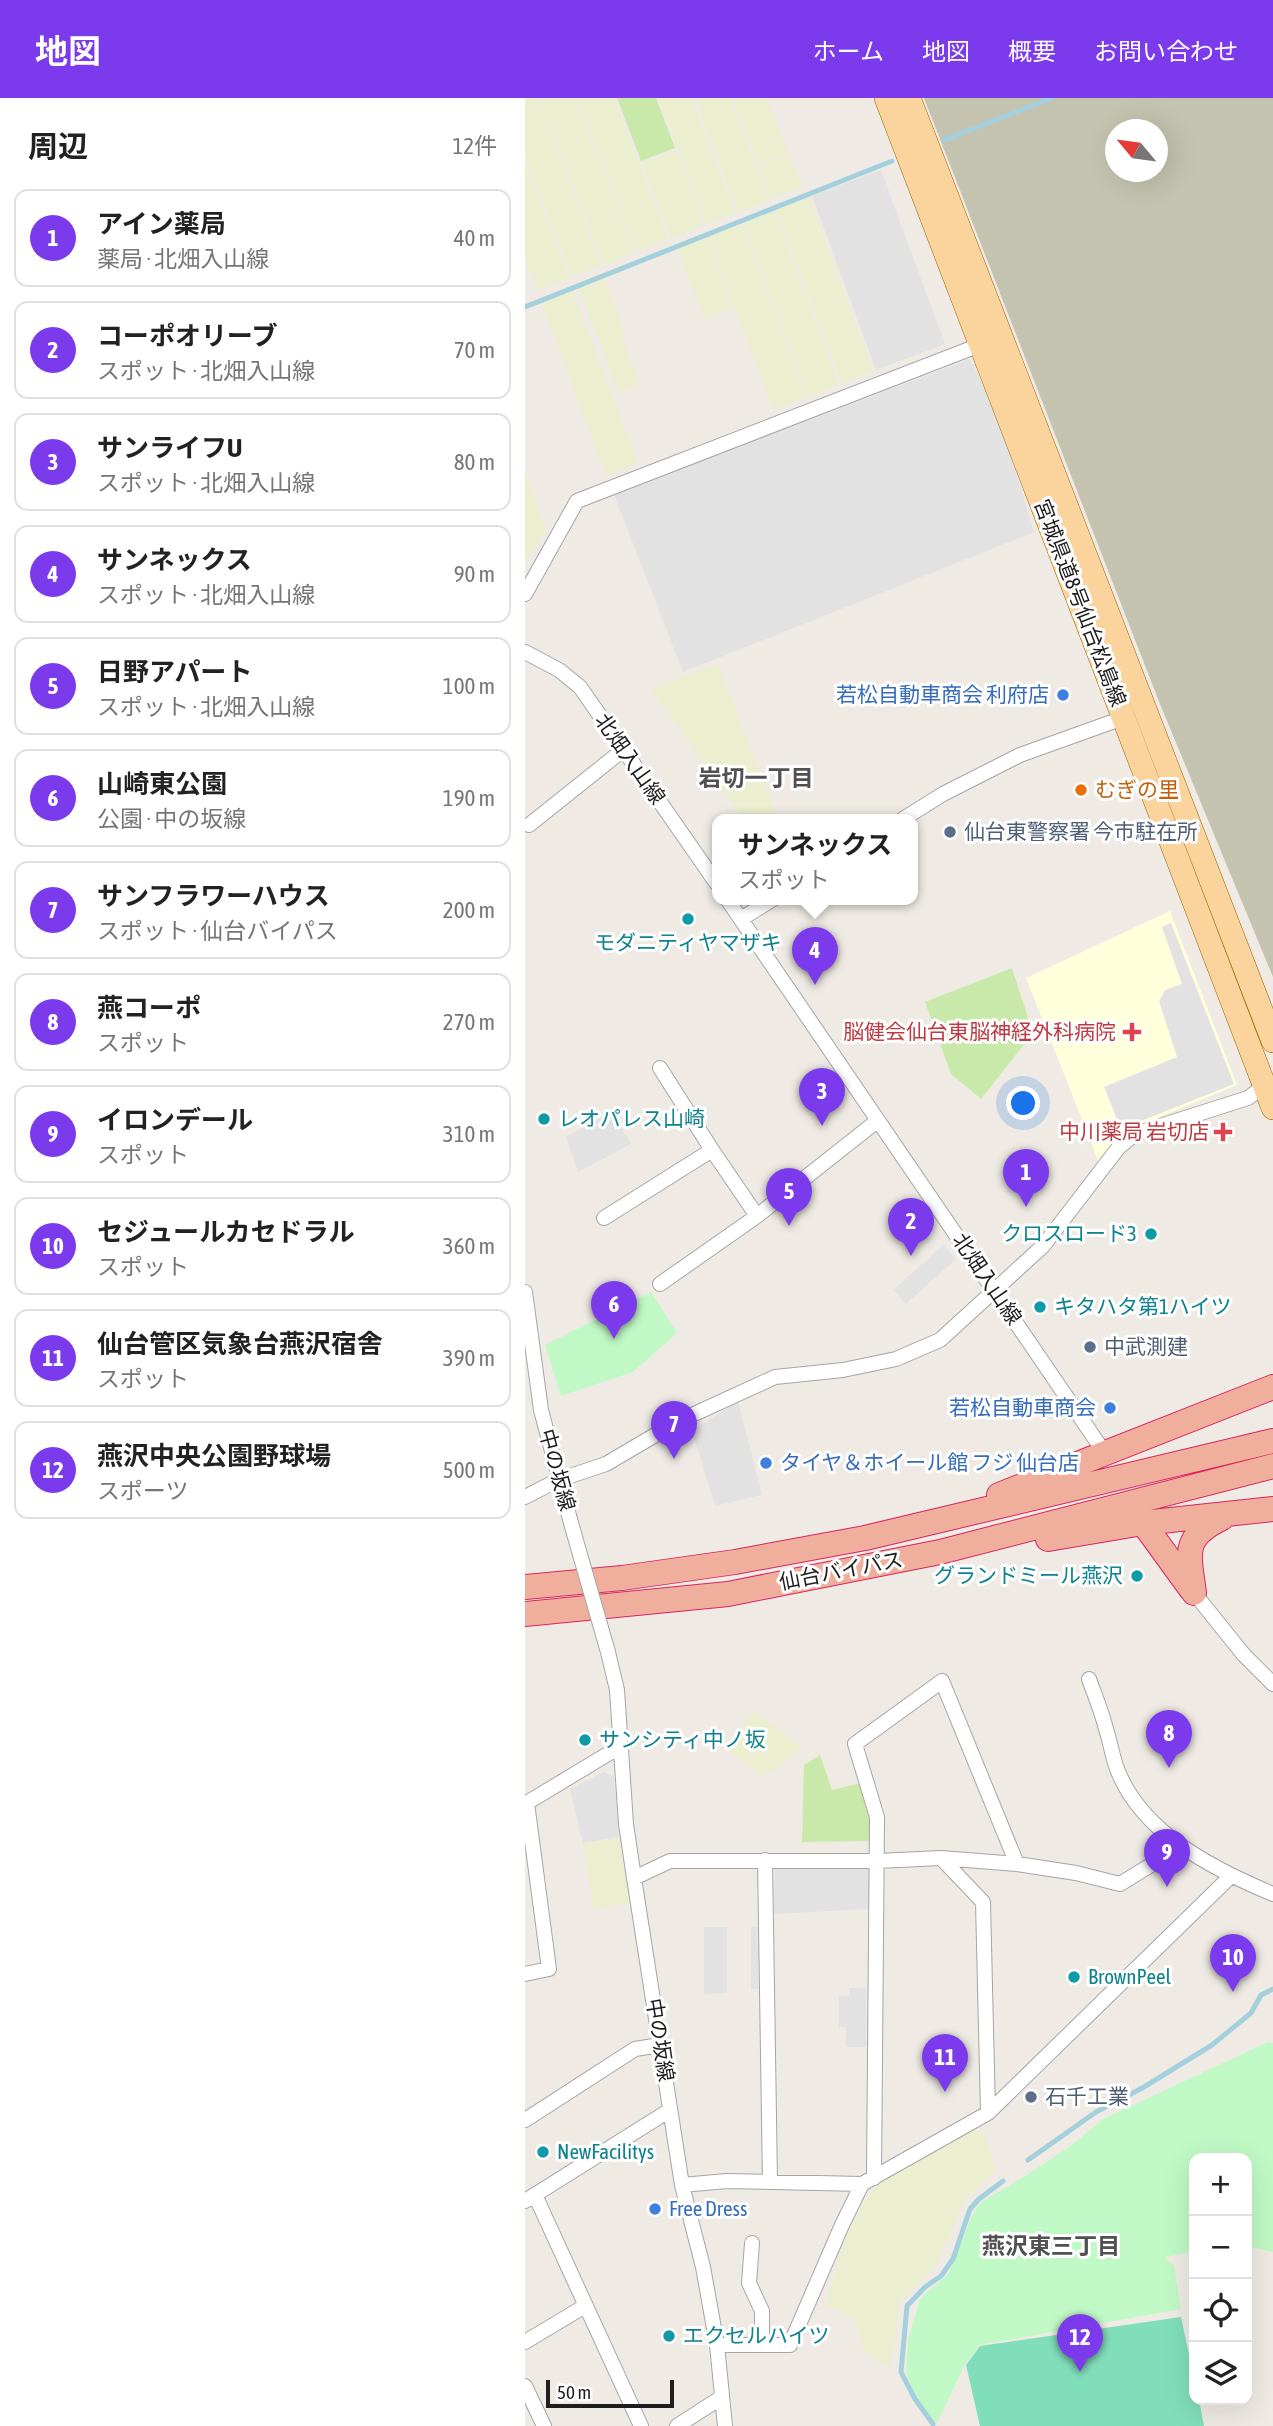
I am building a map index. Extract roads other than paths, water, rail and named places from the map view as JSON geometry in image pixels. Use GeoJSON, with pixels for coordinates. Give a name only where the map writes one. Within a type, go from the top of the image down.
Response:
{"type":"FeatureCollection","features":[{"type":"Feature","properties":{"kind":"highway"},"geometry":{"type":"LineString","coordinates":[[937,1520],[1273,1387]]}},
{"type":"Feature","properties":{"kind":"highway","name":"仙台バイパス"},"geometry":{"type":"LineString","coordinates":[[525,1587],[622,1578],[735,1562],[865,1538],[1273,1441]]}},
{"type":"Feature","properties":{"kind":"highway","name":"仙台バイパス"},"geometry":{"type":"LineString","coordinates":[[525,1614],[728,1594],[940,1552],[1273,1466]]}},
{"type":"Feature","properties":{"kind":"highway"},"geometry":{"type":"LineString","coordinates":[[940,1552],[985,1549],[1143,1523],[1273,1508]]}},
{"type":"Feature","properties":{"kind":"highway"},"geometry":{"type":"LineString","coordinates":[[1194,1592],[1189,1559],[1191,1544],[1202,1528],[1229,1515]]}},
{"type":"Feature","properties":{"kind":"highway"},"geometry":{"type":"LineString","coordinates":[[1143,1523],[1194,1592]]}},
{"type":"Feature","properties":{"kind":"main road","name":"宮城県道8号仙台松島線"},"geometry":{"type":"LineString","coordinates":[[886,98],[992,341],[1273,1041]]}},
{"type":"Feature","properties":{"kind":"main road","name":"宮城県道8号仙台松島線"},"geometry":{"type":"LineString","coordinates":[[909,98],[1123,718],[1269,1082],[1273,1108]]}},
{"type":"Feature","properties":{"kind":"street"},"geometry":{"type":"LineString","coordinates":[[525,594],[577,501],[992,341]]}},
{"type":"Feature","properties":{"kind":"street","name":"北畑入山線"},"geometry":{"type":"LineString","coordinates":[[525,652],[559,670],[580,687],[712,877]]}},
{"type":"Feature","properties":{"kind":"street"},"geometry":{"type":"LineString","coordinates":[[911,814],[1020,754],[1123,718]]}},
{"type":"Feature","properties":{"kind":"street"},"geometry":{"type":"LineString","coordinates":[[529,825],[623,750]]}},
{"type":"Feature","properties":{"kind":"street","name":"北畑入山線"},"geometry":{"type":"LineString","coordinates":[[731,905],[1104,1452]]}},
{"type":"Feature","properties":{"kind":"street"},"geometry":{"type":"LineString","coordinates":[[741,919],[763,905]]}},
{"type":"Feature","properties":{"kind":"street"},"geometry":{"type":"LineString","coordinates":[[660,1068],[757,1216]]}},
{"type":"Feature","properties":{"kind":"street"},"geometry":{"type":"LineString","coordinates":[[525,1497],[558,1480],[606,1464],[679,1420],[775,1377],[843,1370],[896,1359],[940,1340],[1043,1246],[1119,1147],[1135,1135],[1248,1098],[1269,1082]]}},
{"type":"Feature","properties":{"kind":"street"},"geometry":{"type":"LineString","coordinates":[[660,1284],[757,1216],[877,1121]]}},
{"type":"Feature","properties":{"kind":"street"},"geometry":{"type":"LineString","coordinates":[[604,1218],[712,1150]]}},
{"type":"Feature","properties":{"kind":"street","name":"中の坂線"},"geometry":{"type":"LineString","coordinates":[[525,1292],[528,1335],[541,1410],[617,1690],[626,1824],[682,2185],[703,2267],[717,2345],[725,2426]]}},
{"type":"Feature","properties":{"kind":"street"},"geometry":{"type":"LineString","coordinates":[[1194,1592],[1244,1655],[1273,1684]]}},
{"type":"Feature","properties":{"kind":"street"},"geometry":{"type":"LineString","coordinates":[[1089,1679],[1116,1767],[1131,1796],[1153,1821],[1182,1846],[1231,1877],[1273,1894]]}},
{"type":"Feature","properties":{"kind":"street"},"geometry":{"type":"LineString","coordinates":[[717,2345],[790,2345],[842,2225],[868,2181],[877,1817],[855,1744],[942,1681],[1017,1864]]}},
{"type":"Feature","properties":{"kind":"street"},"geometry":{"type":"LineString","coordinates":[[525,1974],[549,1969],[526,1804],[621,1746]]}},
{"type":"Feature","properties":{"kind":"street"},"geometry":{"type":"LineString","coordinates":[[635,1878],[670,1861],[877,1861],[941,1858],[1017,1864],[1076,1873],[1120,1884],[1182,1846]]}},
{"type":"Feature","properties":{"kind":"street"},"geometry":{"type":"LineString","coordinates":[[941,1858],[983,1902],[988,2113]]}},
{"type":"Feature","properties":{"kind":"street"},"geometry":{"type":"LineString","coordinates":[[765,1860],[770,2182]]}},
{"type":"Feature","properties":{"kind":"street"},"geometry":{"type":"LineString","coordinates":[[682,2185],[727,2181],[868,2181],[988,2113],[1231,1877]]}},
{"type":"Feature","properties":{"kind":"street"},"geometry":{"type":"LineString","coordinates":[[525,2120],[635,2049],[660,2045]]}},
{"type":"Feature","properties":{"kind":"street"},"geometry":{"type":"LineString","coordinates":[[641,2426],[585,2306],[530,2198],[670,2110]]}},
{"type":"Feature","properties":{"kind":"street"},"geometry":{"type":"LineString","coordinates":[[752,2243],[749,2283],[762,2311],[762,2345]]}},
{"type":"Feature","properties":{"kind":"street"},"geometry":{"type":"LineString","coordinates":[[525,2342],[585,2306]]}},
{"type":"Feature","properties":{"kind":"street"},"geometry":{"type":"LineString","coordinates":[[525,2386],[544,2426]]}},
{"type":"Feature","properties":{"kind":"street"},"geometry":{"type":"LineString","coordinates":[[677,2426],[722,2397]]}},
{"type":"Feature","properties":{"kind":"waterway"},"geometry":{"type":"LineString","coordinates":[[944,140],[1052,98]]}},
{"type":"Feature","properties":{"kind":"waterway"},"geometry":{"type":"LineString","coordinates":[[525,307],[892,161]]}},
{"type":"Feature","properties":{"kind":"waterway"},"geometry":{"type":"LineString","coordinates":[[1028,2160],[1096,2112],[1144,2087],[1212,2045],[1251,2013],[1261,1995],[1273,1989]]}},
{"type":"Feature","properties":{"kind":"waterway"},"geometry":{"type":"LineString","coordinates":[[933,2424],[915,2399],[901,2372],[907,2306],[925,2287],[941,2276],[953,2259],[970,2209],[1003,2181]]}},
{"type":"Feature","properties":{"kind":"place","name":"若松自動車商会 利府店"},"geometry":{"type":"Point","coordinates":[1063,695]}},
{"type":"Feature","properties":{"kind":"place","name":"むぎの里"},"geometry":{"type":"Point","coordinates":[1081,790]}},
{"type":"Feature","properties":{"kind":"place","name":"仙台東警察署 今市駐在所"},"geometry":{"type":"Point","coordinates":[950,832]}},
{"type":"Feature","properties":{"kind":"place","name":"モダニティヤマザキ"},"geometry":{"type":"Point","coordinates":[688,919]}},
{"type":"Feature","properties":{"kind":"place","name":"サンネックス"},"geometry":{"type":"Point","coordinates":[815,985]}},
{"type":"Feature","properties":{"kind":"place","name":"脳健会仙台東脳神経外科病院"},"geometry":{"type":"Point","coordinates":[1132,1032]}},
{"type":"Feature","properties":{"kind":"place","name":"レオパレス山崎"},"geometry":{"type":"Point","coordinates":[544,1119]}},
{"type":"Feature","properties":{"kind":"place","name":"サンライフU"},"geometry":{"type":"Point","coordinates":[822,1126]}},
{"type":"Feature","properties":{"kind":"place","name":"中川薬局 岩切店"},"geometry":{"type":"Point","coordinates":[1223,1132]}},
{"type":"Feature","properties":{"kind":"place","name":"アイン薬局"},"geometry":{"type":"Point","coordinates":[1026,1207]}},
{"type":"Feature","properties":{"kind":"place","name":"日野アパート"},"geometry":{"type":"Point","coordinates":[789,1226]}},
{"type":"Feature","properties":{"kind":"place","name":"クロスロード3"},"geometry":{"type":"Point","coordinates":[1151,1234]}},
{"type":"Feature","properties":{"kind":"place","name":"コーポオリーブ"},"geometry":{"type":"Point","coordinates":[911,1256]}},
{"type":"Feature","properties":{"kind":"place","name":"キタハタ第1ハイツ"},"geometry":{"type":"Point","coordinates":[1040,1307]}},
{"type":"Feature","properties":{"kind":"place","name":"山崎東公園"},"geometry":{"type":"Point","coordinates":[614,1339]}},
{"type":"Feature","properties":{"kind":"place","name":"中武測建"},"geometry":{"type":"Point","coordinates":[1090,1347]}},
{"type":"Feature","properties":{"kind":"place","name":"若松自動車商会"},"geometry":{"type":"Point","coordinates":[1110,1408]}},
{"type":"Feature","properties":{"kind":"place","name":"サンフラワーハウス"},"geometry":{"type":"Point","coordinates":[674,1459]}},
{"type":"Feature","properties":{"kind":"place","name":"タイヤ＆ホイール館 フジ 仙台店"},"geometry":{"type":"Point","coordinates":[766,1463]}},
{"type":"Feature","properties":{"kind":"place","name":"グランドミール燕沢"},"geometry":{"type":"Point","coordinates":[1137,1576]}},
{"type":"Feature","properties":{"kind":"place","name":"サンシティ中ノ坂"},"geometry":{"type":"Point","coordinates":[585,1740]}},
{"type":"Feature","properties":{"kind":"place","name":"燕コーポ"},"geometry":{"type":"Point","coordinates":[1169,1768]}},
{"type":"Feature","properties":{"kind":"place","name":"イロンデール"},"geometry":{"type":"Point","coordinates":[1167,1887]}},
{"type":"Feature","properties":{"kind":"place","name":"BrownPeel"},"geometry":{"type":"Point","coordinates":[1074,1977]}},
{"type":"Feature","properties":{"kind":"place","name":"セジュールカセドラル"},"geometry":{"type":"Point","coordinates":[1233,1992]}},
{"type":"Feature","properties":{"kind":"place","name":"仙台管区気象台燕沢宿舎"},"geometry":{"type":"Point","coordinates":[945,2092]}},
{"type":"Feature","properties":{"kind":"place","name":"石千工業"},"geometry":{"type":"Point","coordinates":[1031,2097]}},
{"type":"Feature","properties":{"kind":"place","name":"NewFacilitys"},"geometry":{"type":"Point","coordinates":[543,2152]}},
{"type":"Feature","properties":{"kind":"place","name":"Free Dress"},"geometry":{"type":"Point","coordinates":[655,2209]}},
{"type":"Feature","properties":{"kind":"place","name":"エクセルハイツ"},"geometry":{"type":"Point","coordinates":[669,2336]}},
{"type":"Feature","properties":{"kind":"place","name":"燕沢中央公園野球場"},"geometry":{"type":"Point","coordinates":[1080,2372]}},
{"type":"Feature","properties":{"kind":"district","name":"岩切一丁目"},"geometry":{"type":"Point","coordinates":[756,778]}},
{"type":"Feature","properties":{"kind":"district","name":"燕沢東三丁目"},"geometry":{"type":"Point","coordinates":[1051,2246]}}]}
